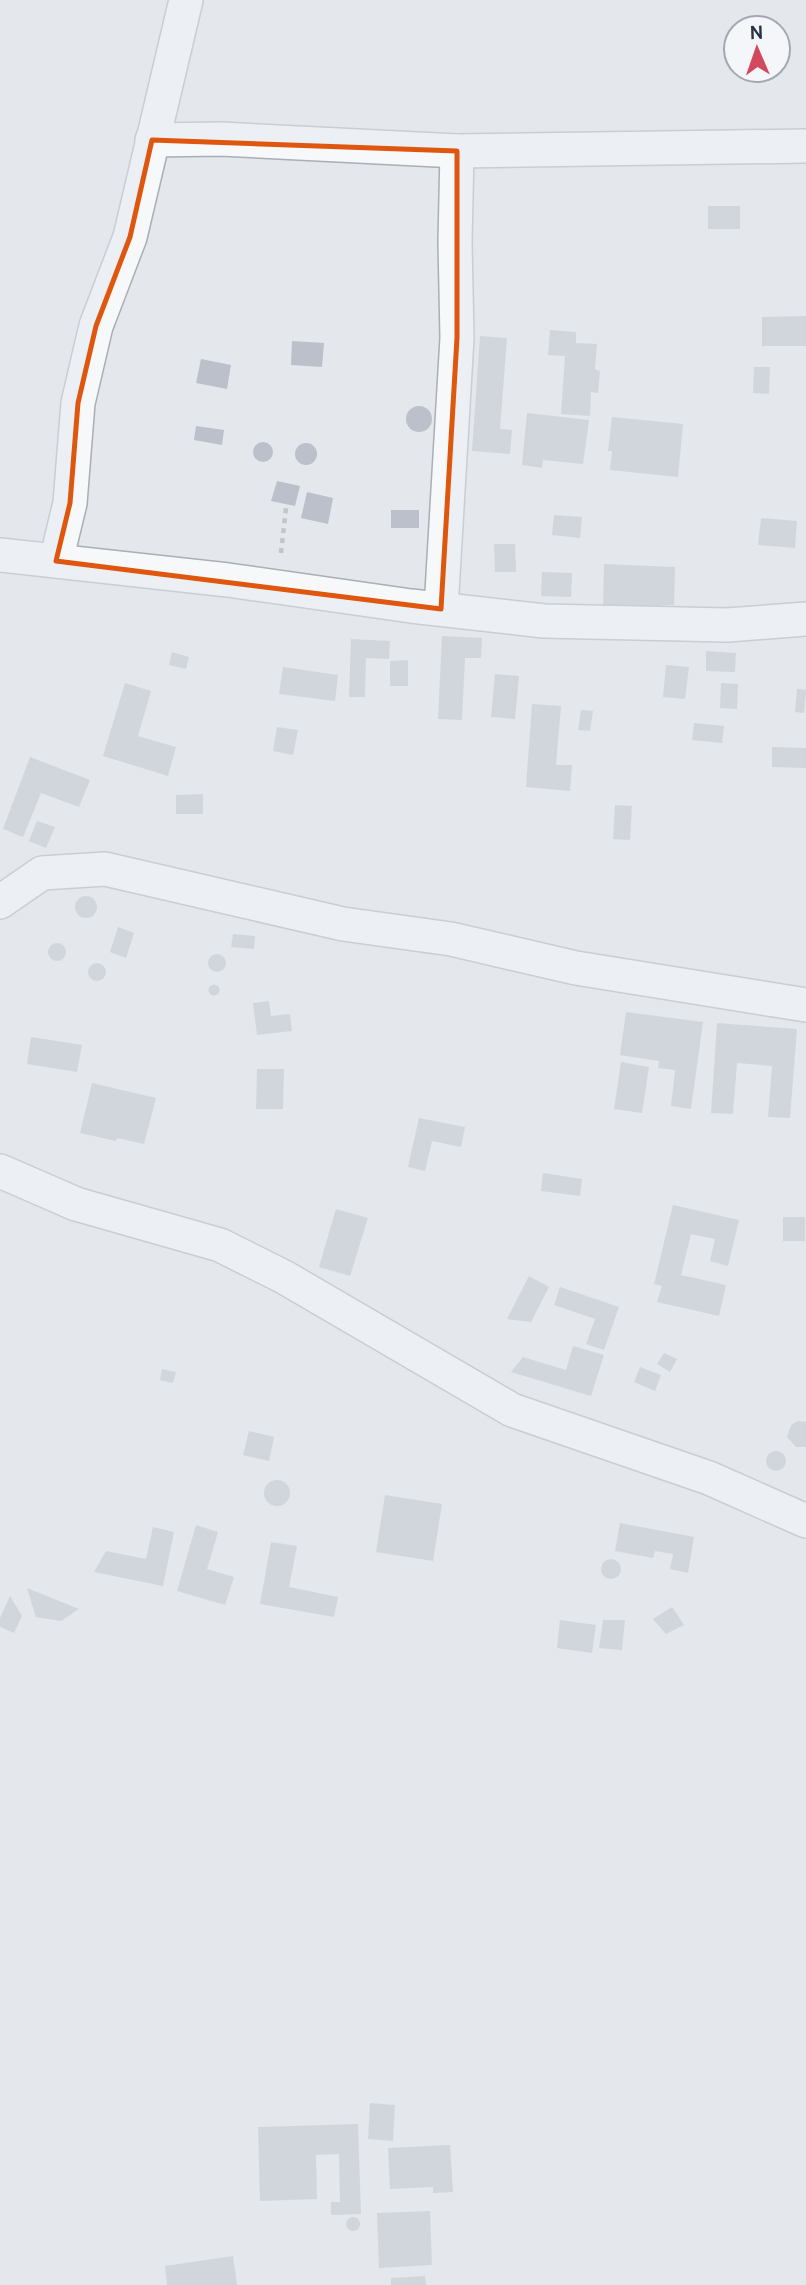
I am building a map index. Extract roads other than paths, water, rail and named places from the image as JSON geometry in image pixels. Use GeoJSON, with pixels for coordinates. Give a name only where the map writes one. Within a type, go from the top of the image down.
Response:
{"type":"FeatureCollection","features":[{"type":"Feature","properties":{"kind":"street"},"geometry":{"type":"LineString","coordinates":[[56,561],[70,503],[78,403],[96,326],[130,237],[186,0]]}},
{"type":"Feature","properties":{"kind":"street"},"geometry":{"type":"LineString","coordinates":[[152,140],[220,139],[457,151],[806,146]]}},
{"type":"Feature","properties":{"kind":"street"},"geometry":{"type":"LineString","coordinates":[[442,609],[457,338],[457,151]]}},
{"type":"Feature","properties":{"kind":"street"},"geometry":{"type":"LineString","coordinates":[[0,555],[544,621],[727,625],[806,620]]}},
{"type":"Feature","properties":{"kind":"street"},"geometry":{"type":"LineString","coordinates":[[0,902],[42,873],[105,869],[343,924],[451,939],[576,968],[806,1005]]}},
{"type":"Feature","properties":{"kind":"street"},"geometry":{"type":"LineString","coordinates":[[0,1171],[76,1204],[220,1245],[285,1277],[512,1410],[709,1478],[806,1521]]}}]}
